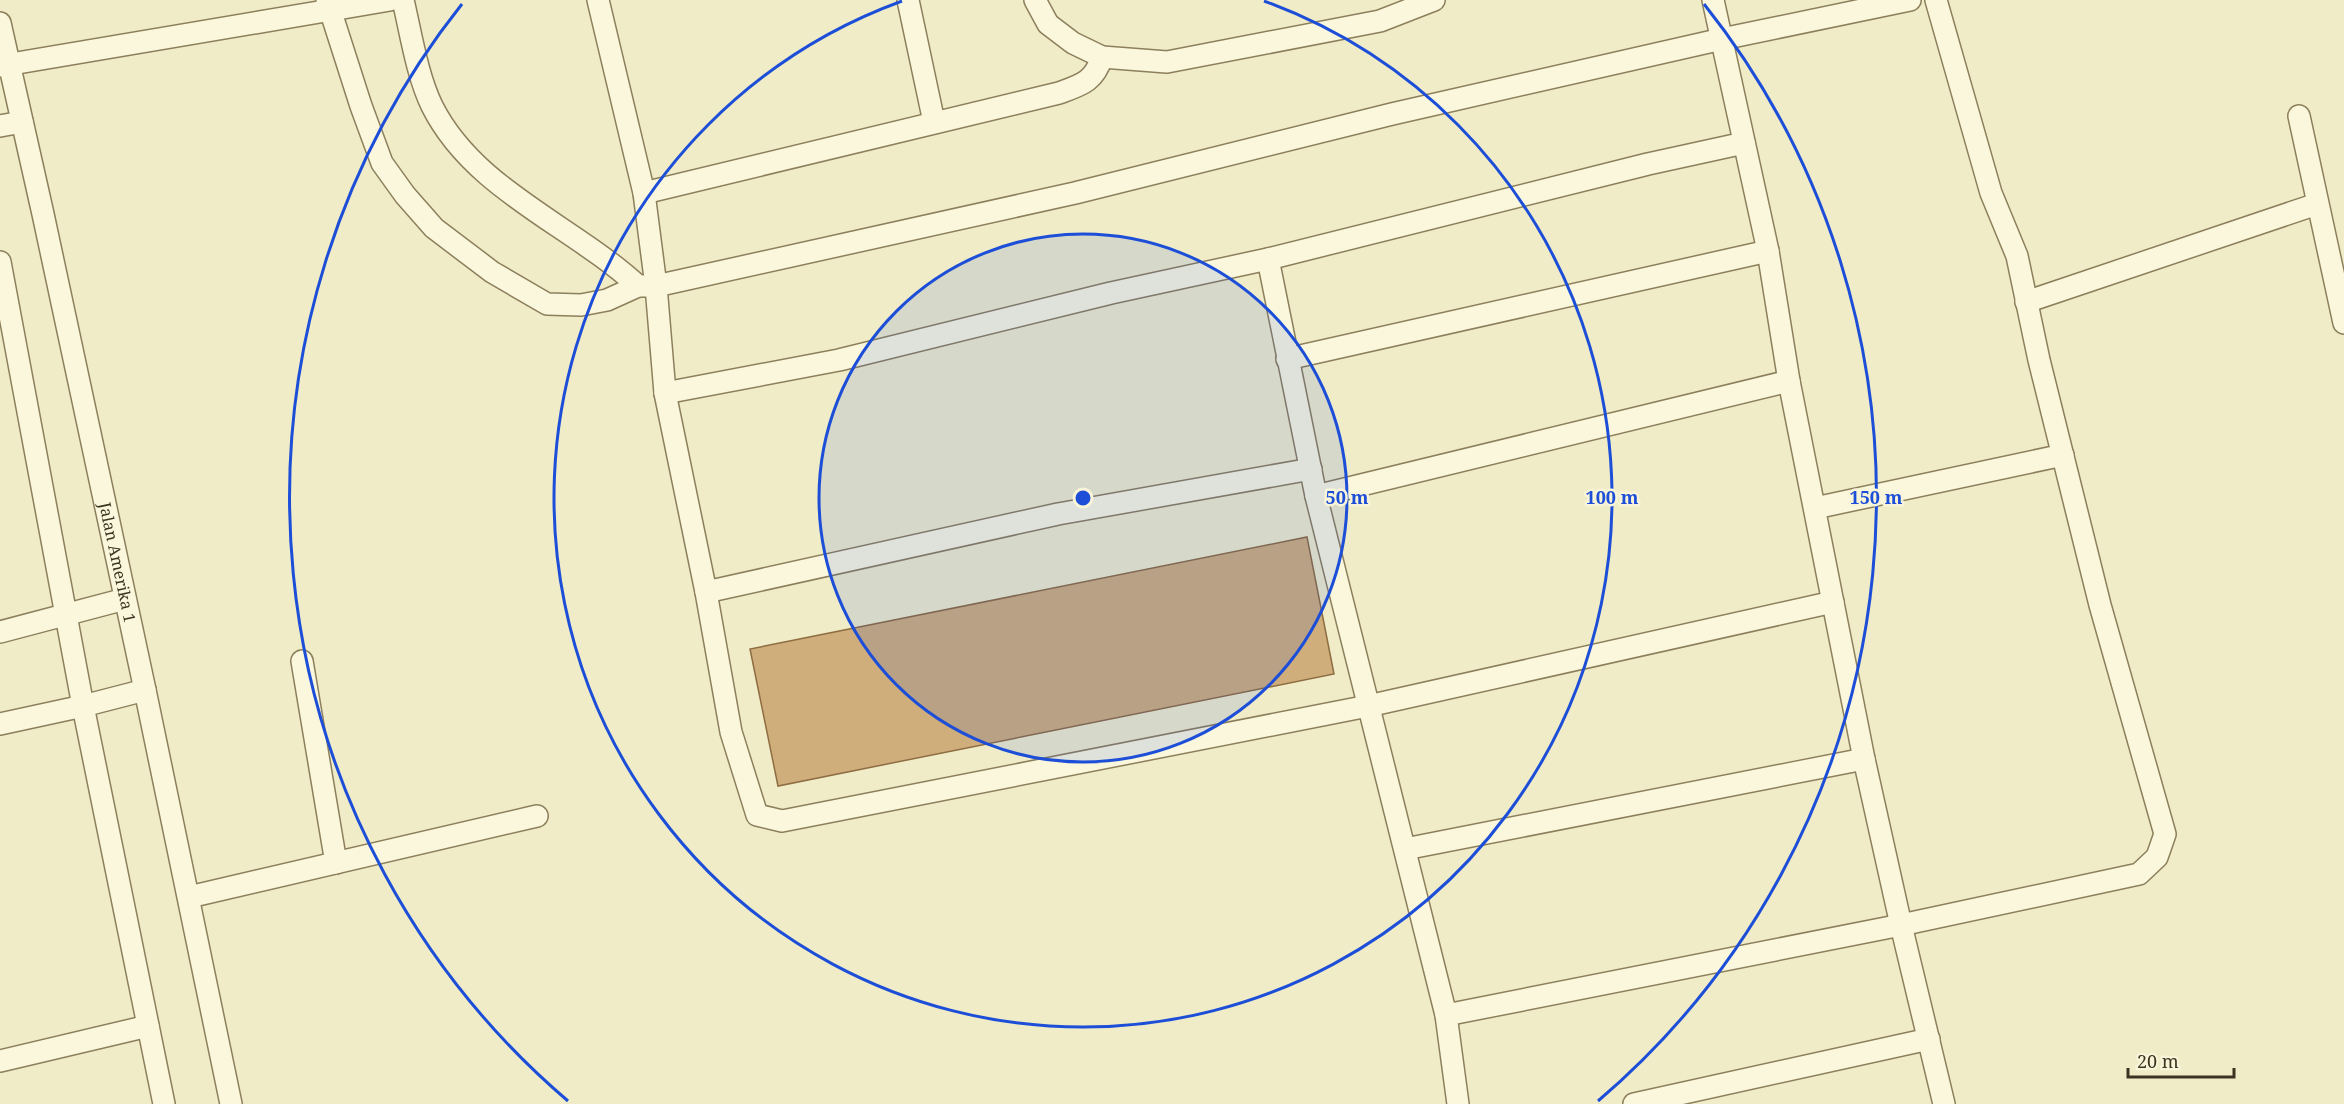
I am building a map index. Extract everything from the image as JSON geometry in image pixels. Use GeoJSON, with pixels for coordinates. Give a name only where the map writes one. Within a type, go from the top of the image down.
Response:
{"type":"FeatureCollection","features":[{"type":"Feature","properties":{"kind":"lane"},"geometry":{"type":"LineString","coordinates":[[4,65],[328,5],[390,0]]}},
{"type":"Feature","properties":{"kind":"lane"},"geometry":{"type":"LineString","coordinates":[[403,0],[416,57],[432,106],[454,141],[487,176],[647,286]]}},
{"type":"Feature","properties":{"kind":"lane"},"geometry":{"type":"LineString","coordinates":[[598,0],[644,193],[647,286],[731,732],[757,815],[782,821],[1368,706],[1833,602]]}},
{"type":"Feature","properties":{"kind":"lane"},"geometry":{"type":"LineString","coordinates":[[908,0],[934,122]]}},
{"type":"Feature","properties":{"kind":"lane"},"geometry":{"type":"LineString","coordinates":[[1035,0],[1048,24],[1073,44],[1102,57],[1167,62],[1380,21],[1434,0]]}},
{"type":"Feature","properties":{"kind":"lane"},"geometry":{"type":"LineString","coordinates":[[1713,0],[1768,251],[1789,381],[1864,759],[1944,1104]]}},
{"type":"Feature","properties":{"kind":"lane"},"geometry":{"type":"LineString","coordinates":[[328,5],[382,163],[405,195],[434,228],[492,272],[547,304],[581,305],[607,300],[647,286],[1075,193],[1392,114],[1722,39],[1910,0]]}},
{"type":"Feature","properties":{"kind":"lane"},"geometry":{"type":"LineString","coordinates":[[1446,1015],[1901,925],[2139,874],[2157,857],[2165,834],[2100,605],[2026,302],[2017,256],[1991,193],[1936,0]]}},
{"type":"Feature","properties":{"kind":"lane","name":"Jalan Amerika 1"},"geometry":{"type":"LineString","coordinates":[[0,22],[4,65],[22,122],[145,690],[231,1104]]}},
{"type":"Feature","properties":{"kind":"lane"},"geometry":{"type":"LineString","coordinates":[[644,193],[1059,93],[1083,85],[1098,70],[1102,57]]}},
{"type":"Feature","properties":{"kind":"lane"},"geometry":{"type":"LineString","coordinates":[[2298,116],[2344,323]]}},
{"type":"Feature","properties":{"kind":"lane"},"geometry":{"type":"LineString","coordinates":[[0,126],[22,122]]}},
{"type":"Feature","properties":{"kind":"lane"},"geometry":{"type":"LineString","coordinates":[[666,393],[839,360],[1111,293],[1268,259],[1648,164],[1744,143]]}},
{"type":"Feature","properties":{"kind":"lane"},"geometry":{"type":"LineString","coordinates":[[2026,302],[2317,204]]}},
{"type":"Feature","properties":{"kind":"lane"},"geometry":{"type":"LineString","coordinates":[[1287,359],[1768,251]]}},
{"type":"Feature","properties":{"kind":"lane"},"geometry":{"type":"LineString","coordinates":[[1268,259],[1316,496],[1446,1015],[1458,1104]]}},
{"type":"Feature","properties":{"kind":"lane"},"geometry":{"type":"LineString","coordinates":[[0,262],[83,706],[164,1104]]}},
{"type":"Feature","properties":{"kind":"lane"},"geometry":{"type":"LineString","coordinates":[[1316,496],[1789,381]]}},
{"type":"Feature","properties":{"kind":"lane"},"geometry":{"type":"LineString","coordinates":[[1815,508],[2063,455]]}},
{"type":"Feature","properties":{"kind":"lane"},"geometry":{"type":"LineString","coordinates":[[706,592],[1058,514],[1311,469]]}},
{"type":"Feature","properties":{"kind":"lane"},"geometry":{"type":"LineString","coordinates":[[0,632],[125,599]]}},
{"type":"Feature","properties":{"kind":"lane"},"geometry":{"type":"LineString","coordinates":[[302,661],[336,863]]}},
{"type":"Feature","properties":{"kind":"lane"},"geometry":{"type":"LineString","coordinates":[[0,724],[145,690]]}},
{"type":"Feature","properties":{"kind":"lane"},"geometry":{"type":"LineString","coordinates":[[1405,849],[1864,759]]}},
{"type":"Feature","properties":{"kind":"lane"},"geometry":{"type":"LineString","coordinates":[[189,897],[537,816]]}},
{"type":"Feature","properties":{"kind":"lane"},"geometry":{"type":"LineString","coordinates":[[0,1060],[148,1026]]}},
{"type":"Feature","properties":{"kind":"lane"},"geometry":{"type":"LineString","coordinates":[[1634,1104],[1929,1040]]}},
{"type":"Feature","properties":{"kind":"building"},"geometry":{"type":"Polygon","coordinates":[[[1307,537],[1334,674],[778,786],[750,649],[1307,537]]]}}]}
